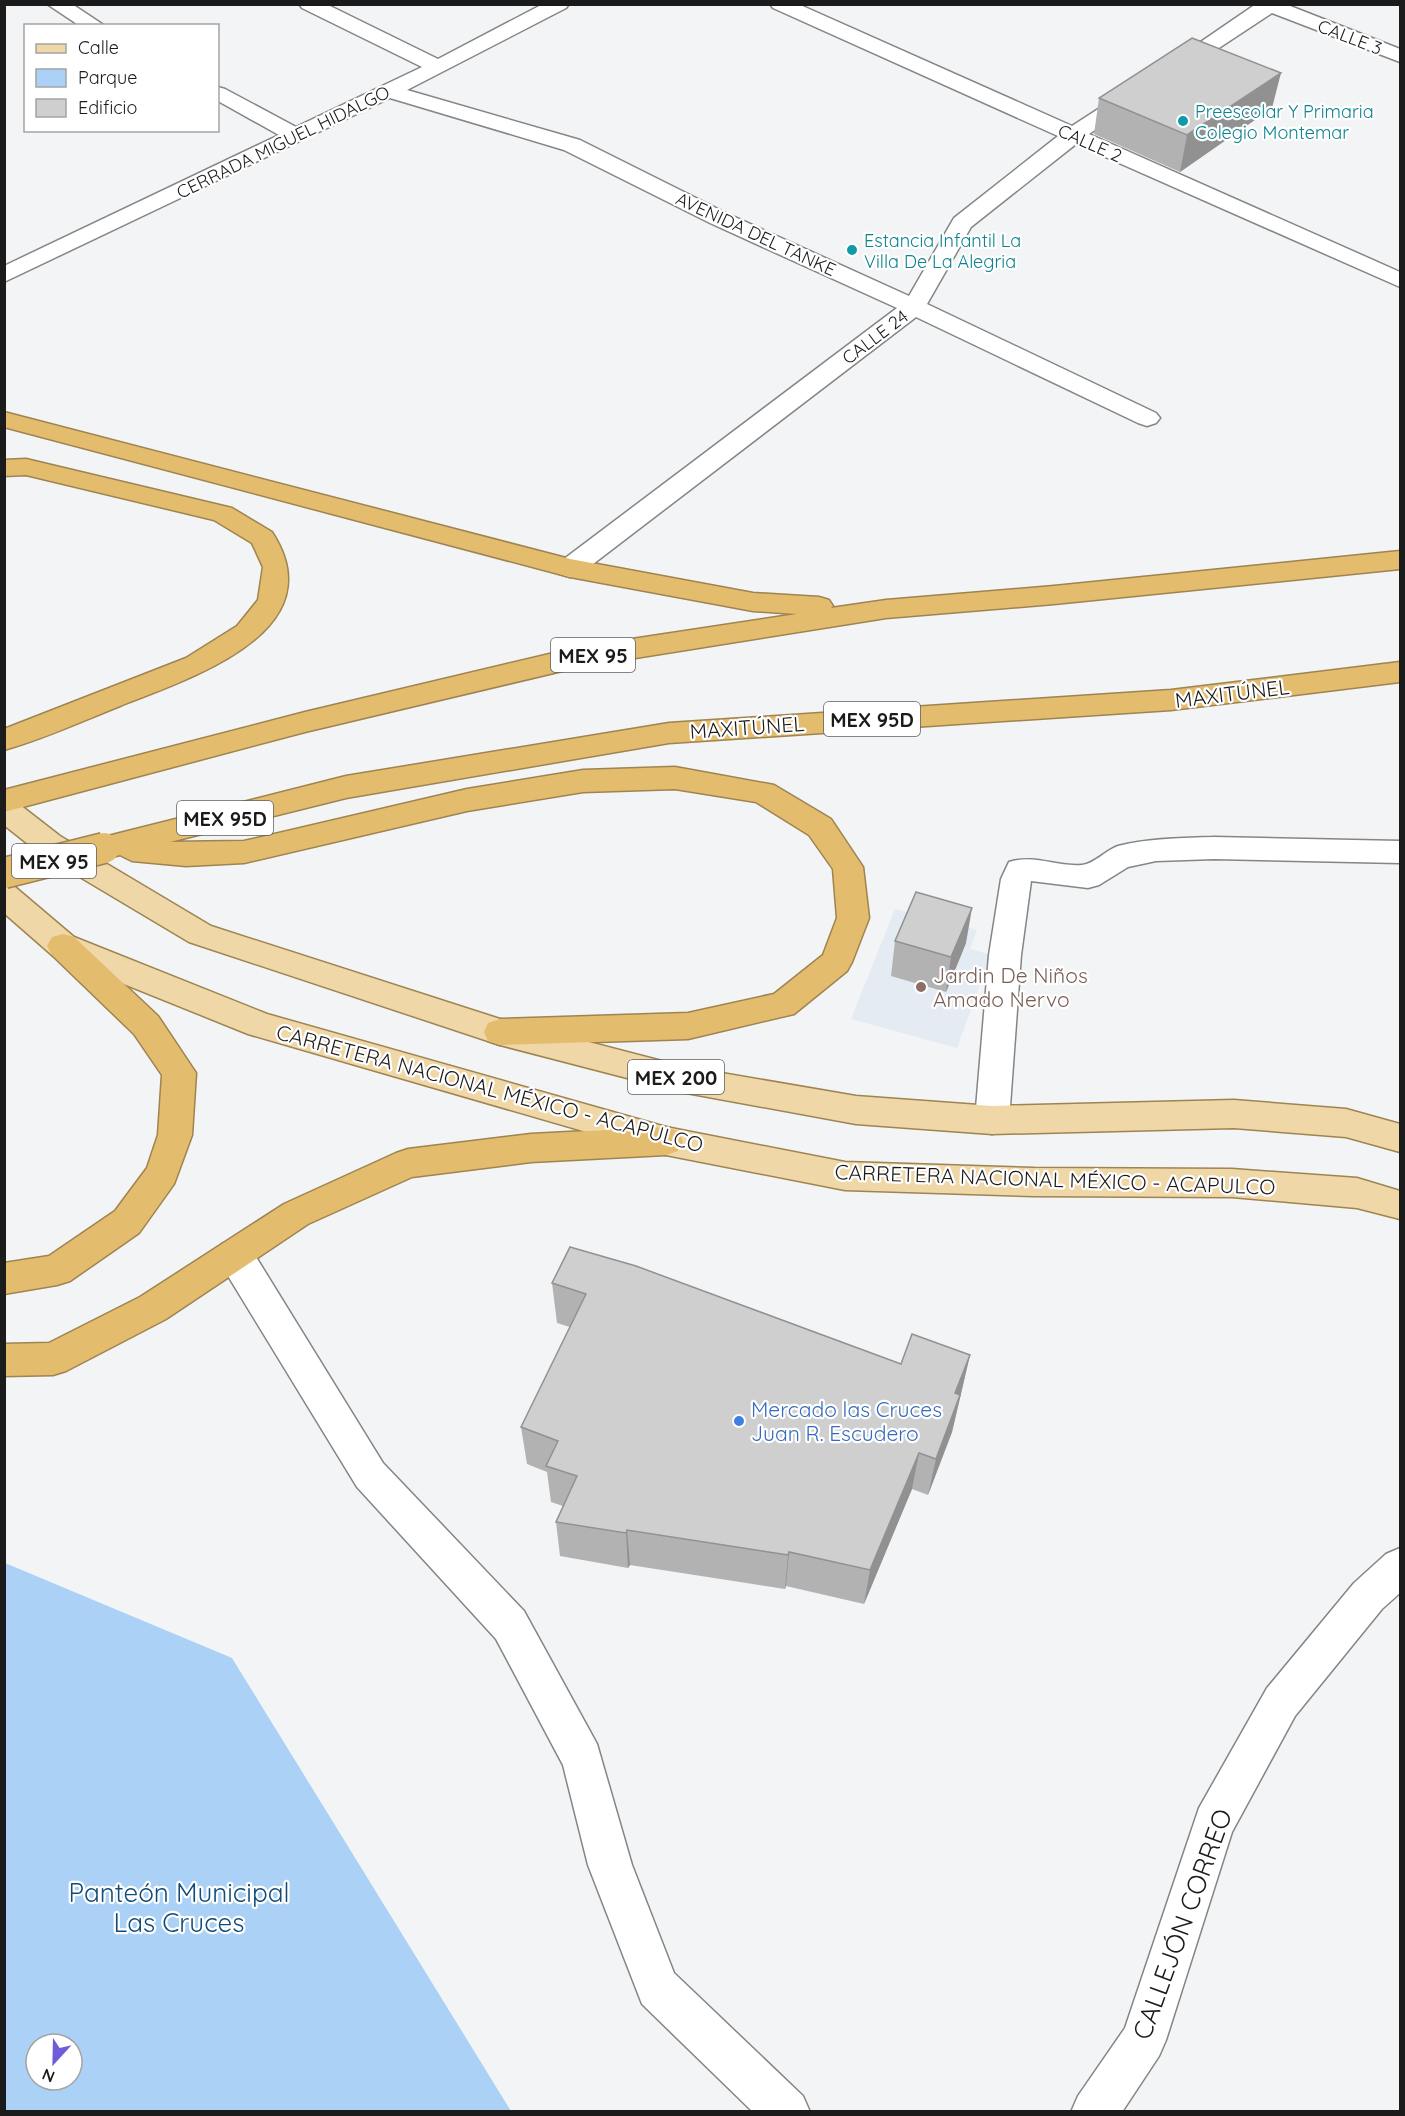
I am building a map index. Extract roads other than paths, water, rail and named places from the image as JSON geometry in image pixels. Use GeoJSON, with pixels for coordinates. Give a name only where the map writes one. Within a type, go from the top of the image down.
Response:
{"type":"FeatureCollection","features":[{"type":"Feature","properties":{"kind":"highway"},"geometry":{"type":"LineString","coordinates":[[4,419],[570,568],[753,602],[886,609],[1054,595],[1401,560]]}},
{"type":"Feature","properties":{"kind":"highway"},"geometry":{"type":"LineString","coordinates":[[4,468],[26,467],[223,514],[263,538],[276,567],[271,602],[247,633],[196,665],[4,740]]}},
{"type":"Feature","properties":{"kind":"highway","name":"MEX 95"},"geometry":{"type":"LineString","coordinates":[[4,801],[305,722],[579,657],[886,609]]}},
{"type":"Feature","properties":{"kind":"highway","name":"MAXITÚNEL"},"geometry":{"type":"LineString","coordinates":[[104,848],[346,787],[669,733],[1171,700],[1401,672]]}},
{"type":"Feature","properties":{"kind":"highway"},"geometry":{"type":"LineString","coordinates":[[104,848],[186,855],[244,852],[467,800],[583,781],[675,778],[762,792],[820,827],[848,867],[852,918],[836,962],[783,1005],[688,1026],[500,1032]]}},
{"type":"Feature","properties":{"kind":"highway","name":"MEX 95"},"geometry":{"type":"LineString","coordinates":[[4,873],[104,848]]}},
{"type":"Feature","properties":{"kind":"highway"},"geometry":{"type":"LineString","coordinates":[[4,1279],[57,1270],[127,1222],[162,1174],[175,1135],[179,1073],[146,1025],[63,946]]}},
{"type":"Feature","properties":{"kind":"highway"},"geometry":{"type":"LineString","coordinates":[[4,1360],[54,1359],[153,1308],[296,1214],[408,1163],[531,1148],[666,1141]]}},
{"type":"Feature","properties":{"kind":"main road","name":"MEX 200"},"geometry":{"type":"LineString","coordinates":[[4,809],[49,844],[200,934],[500,1032],[681,1079],[856,1110],[992,1120],[1234,1114],[1346,1123],[1401,1138]]}},
{"type":"Feature","properties":{"kind":"main road","name":"CARRETERA NACIONAL MÉXICO - ACAPULCO"},"geometry":{"type":"LineString","coordinates":[[4,895],[63,946],[260,1025],[666,1141],[845,1176],[1034,1182],[1232,1183],[1357,1193],[1401,1205]]}},
{"type":"Feature","properties":{"kind":"street"},"geometry":{"type":"LineString","coordinates":[[57,4],[92,24]]}},
{"type":"Feature","properties":{"kind":"street"},"geometry":{"type":"LineString","coordinates":[[309,4],[438,67]]}},
{"type":"Feature","properties":{"kind":"street","name":"CERRADA MIGUEL HIDALGO"},"geometry":{"type":"LineString","coordinates":[[4,275],[389,91],[559,4]]}},
{"type":"Feature","properties":{"kind":"street","name":"CALLE 2"},"geometry":{"type":"LineString","coordinates":[[780,4],[1401,280]]}},
{"type":"Feature","properties":{"kind":"street","name":"CALLE 24"},"geometry":{"type":"LineString","coordinates":[[570,568],[914,307],[962,223],[1073,135],[1270,5]]}},
{"type":"Feature","properties":{"kind":"street","name":"CALLE 3"},"geometry":{"type":"LineString","coordinates":[[1270,5],[1401,56]]}},
{"type":"Feature","properties":{"kind":"street","name":"AVENIDA DEL TANKE"},"geometry":{"type":"LineString","coordinates":[[389,91],[572,145],[718,218],[914,307],[1147,418]]}},
{"type":"Feature","properties":{"kind":"street"},"geometry":{"type":"LineString","coordinates":[[219,94],[296,135]]}},
{"type":"Feature","properties":{"kind":"street"},"geometry":{"type":"LineString","coordinates":[[992,1120],[1005,955],[1016,879],[1020,870],[1088,876],[1120,857],[1156,850],[1214,848],[1401,852]]}},
{"type":"Feature","properties":{"kind":"street"},"geometry":{"type":"LineString","coordinates":[[235,1255],[370,1475],[510,1625],[582,1759],[610,1865],[658,1988],[787,2112]]}},
{"type":"Feature","properties":{"kind":"street","name":"CALLEJÓN CORREO"},"geometry":{"type":"LineString","coordinates":[[1094,2112],[1143,2040],[1214,1823],[1275,1712],[1368,1596],[1401,1567]]}},
{"type":"Feature","properties":{"kind":"place","name":"Preescolar Y Primaria Colegio Montemar"},"geometry":{"type":"Point","coordinates":[1183,121]}},
{"type":"Feature","properties":{"kind":"place","name":"Estancia Infantil La Villa De La Alegria"},"geometry":{"type":"Point","coordinates":[852,250]}},
{"type":"Feature","properties":{"kind":"place","name":"Jardin De Niños Amado Nervo"},"geometry":{"type":"Point","coordinates":[921,987]}},
{"type":"Feature","properties":{"kind":"place","name":"Mercado las Cruces Juan R. Escudero"},"geometry":{"type":"Point","coordinates":[739,1421]}},
{"type":"Feature","properties":{"kind":"park label","name":"Panteón Municipal Las Cruces"},"geometry":{"type":"Point","coordinates":[179,1906]}}]}
